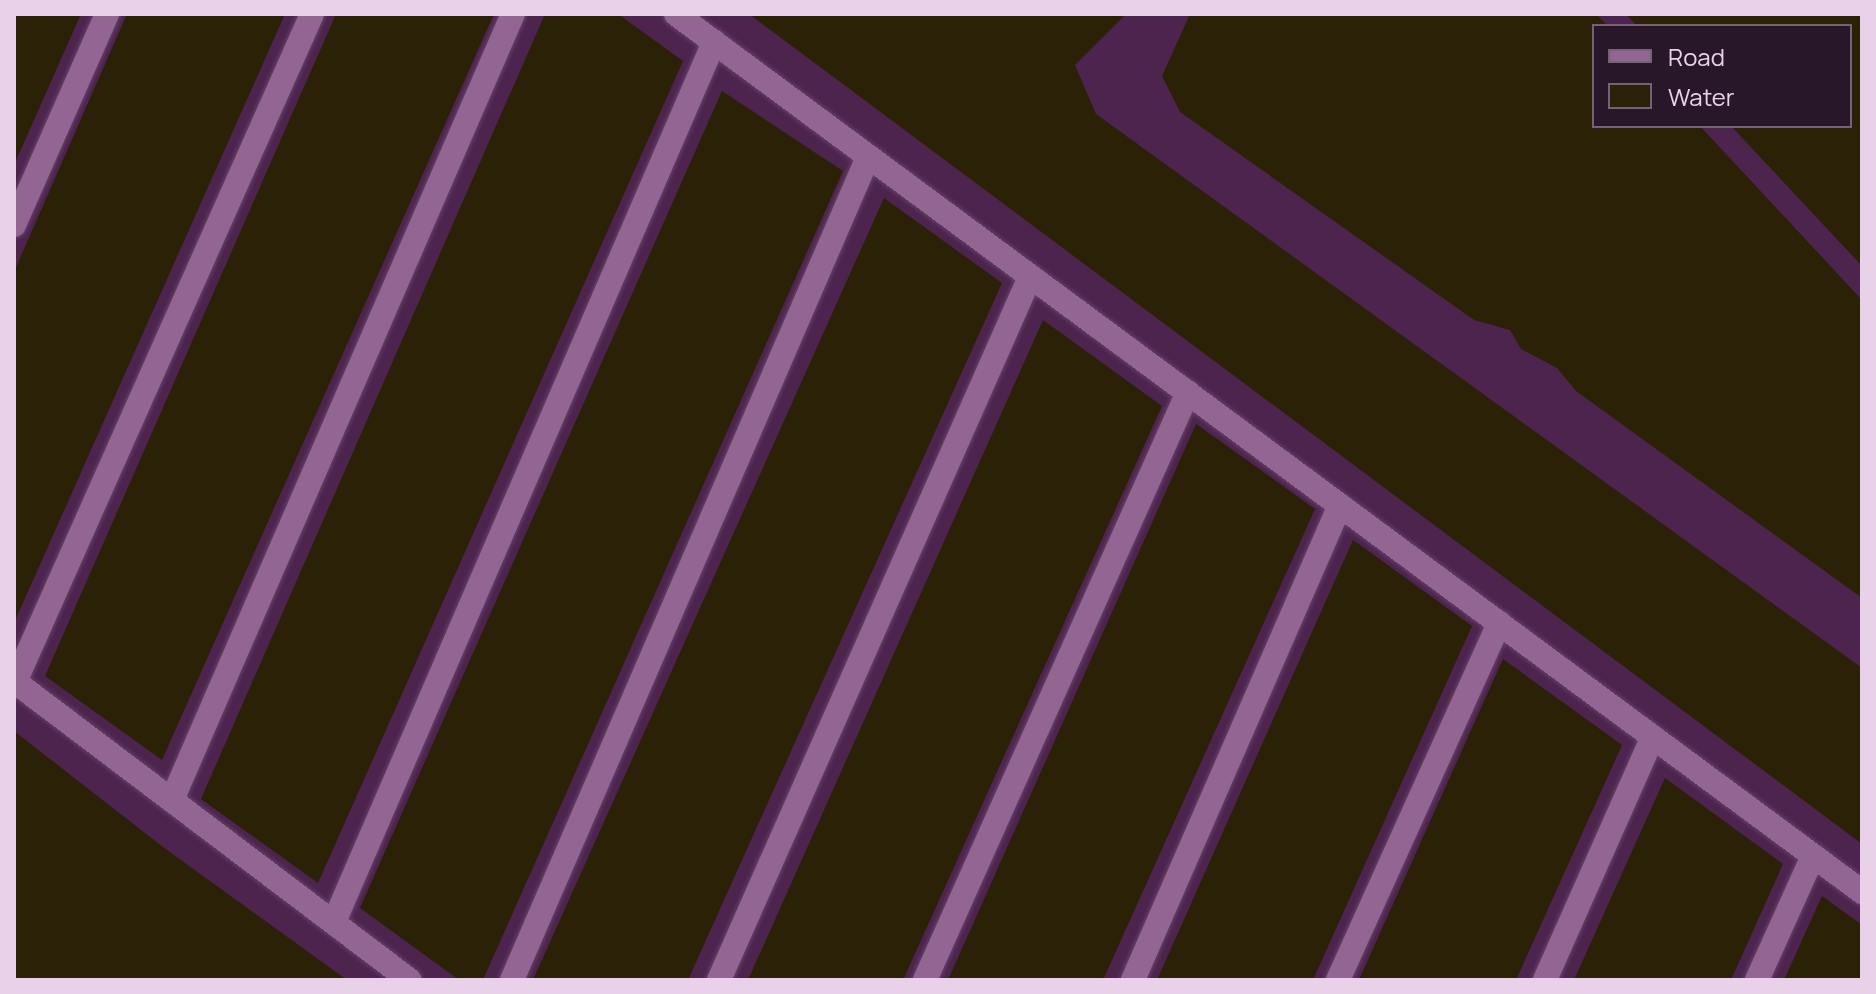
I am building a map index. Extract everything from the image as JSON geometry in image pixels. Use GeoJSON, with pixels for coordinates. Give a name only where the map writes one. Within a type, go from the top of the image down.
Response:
{"type":"FeatureCollection","features":[{"type":"Feature","properties":{"kind":"lane"},"geometry":{"type":"LineString","coordinates":[[14,225],[107,14]]}},
{"type":"Feature","properties":{"kind":"lane"},"geometry":{"type":"LineString","coordinates":[[312,14],[15,682],[410,980]]}},
{"type":"Feature","properties":{"kind":"lane"},"geometry":{"type":"LineString","coordinates":[[172,800],[513,14]]}},
{"type":"Feature","properties":{"kind":"lane"},"geometry":{"type":"LineString","coordinates":[[676,14],[1862,892]]}},
{"type":"Feature","properties":{"kind":"lane"},"geometry":{"type":"LineString","coordinates":[[334,922],[714,42]]}},
{"type":"Feature","properties":{"kind":"lane"},"geometry":{"type":"LineString","coordinates":[[512,980],[868,157]]}},
{"type":"Feature","properties":{"kind":"lane"},"geometry":{"type":"LineString","coordinates":[[719,980],[1030,277]]}},
{"type":"Feature","properties":{"kind":"lane"},"geometry":{"type":"LineString","coordinates":[[925,980],[1188,392]]}},
{"type":"Feature","properties":{"kind":"lane"},"geometry":{"type":"LineString","coordinates":[[1133,980],[1340,505]]}},
{"type":"Feature","properties":{"kind":"lane"},"geometry":{"type":"LineString","coordinates":[[1338,980],[1499,623]]}},
{"type":"Feature","properties":{"kind":"lane"},"geometry":{"type":"LineString","coordinates":[[1545,980],[1652,738]]}},
{"type":"Feature","properties":{"kind":"lane"},"geometry":{"type":"LineString","coordinates":[[1757,980],[1813,856]]}},
{"type":"Feature","properties":{"kind":"water"},"geometry":{"type":"Polygon","coordinates":[[[14,14],[81,14],[14,165],[14,14]]]}},
{"type":"Feature","properties":{"kind":"water"},"geometry":{"type":"Polygon","coordinates":[[[127,14],[285,14],[14,623],[14,272],[127,14]]]}},
{"type":"Feature","properties":{"kind":"water"},"geometry":{"type":"Polygon","coordinates":[[[336,14],[494,14],[162,760],[45,676],[336,14]]]}},
{"type":"Feature","properties":{"kind":"water"},"geometry":{"type":"Polygon","coordinates":[[[545,14],[618,14],[683,61],[318,883],[201,799],[545,14]]]}},
{"type":"Feature","properties":{"kind":"water"},"geometry":{"type":"Polygon","coordinates":[[[749,14],[1126,14],[1075,65],[1096,114],[1862,668],[1862,844],[749,14]]]}},
{"type":"Feature","properties":{"kind":"water"},"geometry":{"type":"Polygon","coordinates":[[[1190,14],[1596,14],[1606,24],[1592,24],[1592,128],[1702,128],[1862,300],[1862,598],[1576,391],[1557,368],[1521,349],[1510,330],[1474,320],[1180,112],[1162,76],[1190,14]]]}},
{"type":"Feature","properties":{"kind":"water"},"geometry":{"type":"Polygon","coordinates":[[[1626,14],[1862,14],[1862,266],[1733,128],[1852,128],[1852,24],[1635,24],[1626,14]]]}},
{"type":"Feature","properties":{"kind":"water"},"geometry":{"type":"Polygon","coordinates":[[[722,91],[843,171],[483,980],[459,980],[360,908],[722,91]]]}},
{"type":"Feature","properties":{"kind":"water"},"geometry":{"type":"Polygon","coordinates":[[[884,198],[1002,283],[688,980],[533,980],[884,198]]]}},
{"type":"Feature","properties":{"kind":"water"},"geometry":{"type":"Polygon","coordinates":[[[1043,320],[1162,406],[903,980],[748,980],[1043,320]]]}},
{"type":"Feature","properties":{"kind":"water"},"geometry":{"type":"Polygon","coordinates":[[[1196,424],[1315,509],[1103,980],[948,980],[1196,424]]]}},
{"type":"Feature","properties":{"kind":"water"},"geometry":{"type":"Polygon","coordinates":[[[1353,540],[1472,626],[1313,980],[1157,980],[1353,540]]]}},
{"type":"Feature","properties":{"kind":"water"},"geometry":{"type":"Polygon","coordinates":[[[1503,659],[1622,745],[1516,980],[1359,980],[1503,659]]]}},
{"type":"Feature","properties":{"kind":"water"},"geometry":{"type":"Polygon","coordinates":[[[14,731],[163,847],[347,980],[14,980],[14,731]]]}},
{"type":"Feature","properties":{"kind":"water"},"geometry":{"type":"Polygon","coordinates":[[[1665,778],[1783,864],[1731,980],[1574,980],[1665,778]]]}},
{"type":"Feature","properties":{"kind":"water"},"geometry":{"type":"Polygon","coordinates":[[[1822,896],[1862,925],[1862,980],[1784,980],[1822,896]]]}}]}
